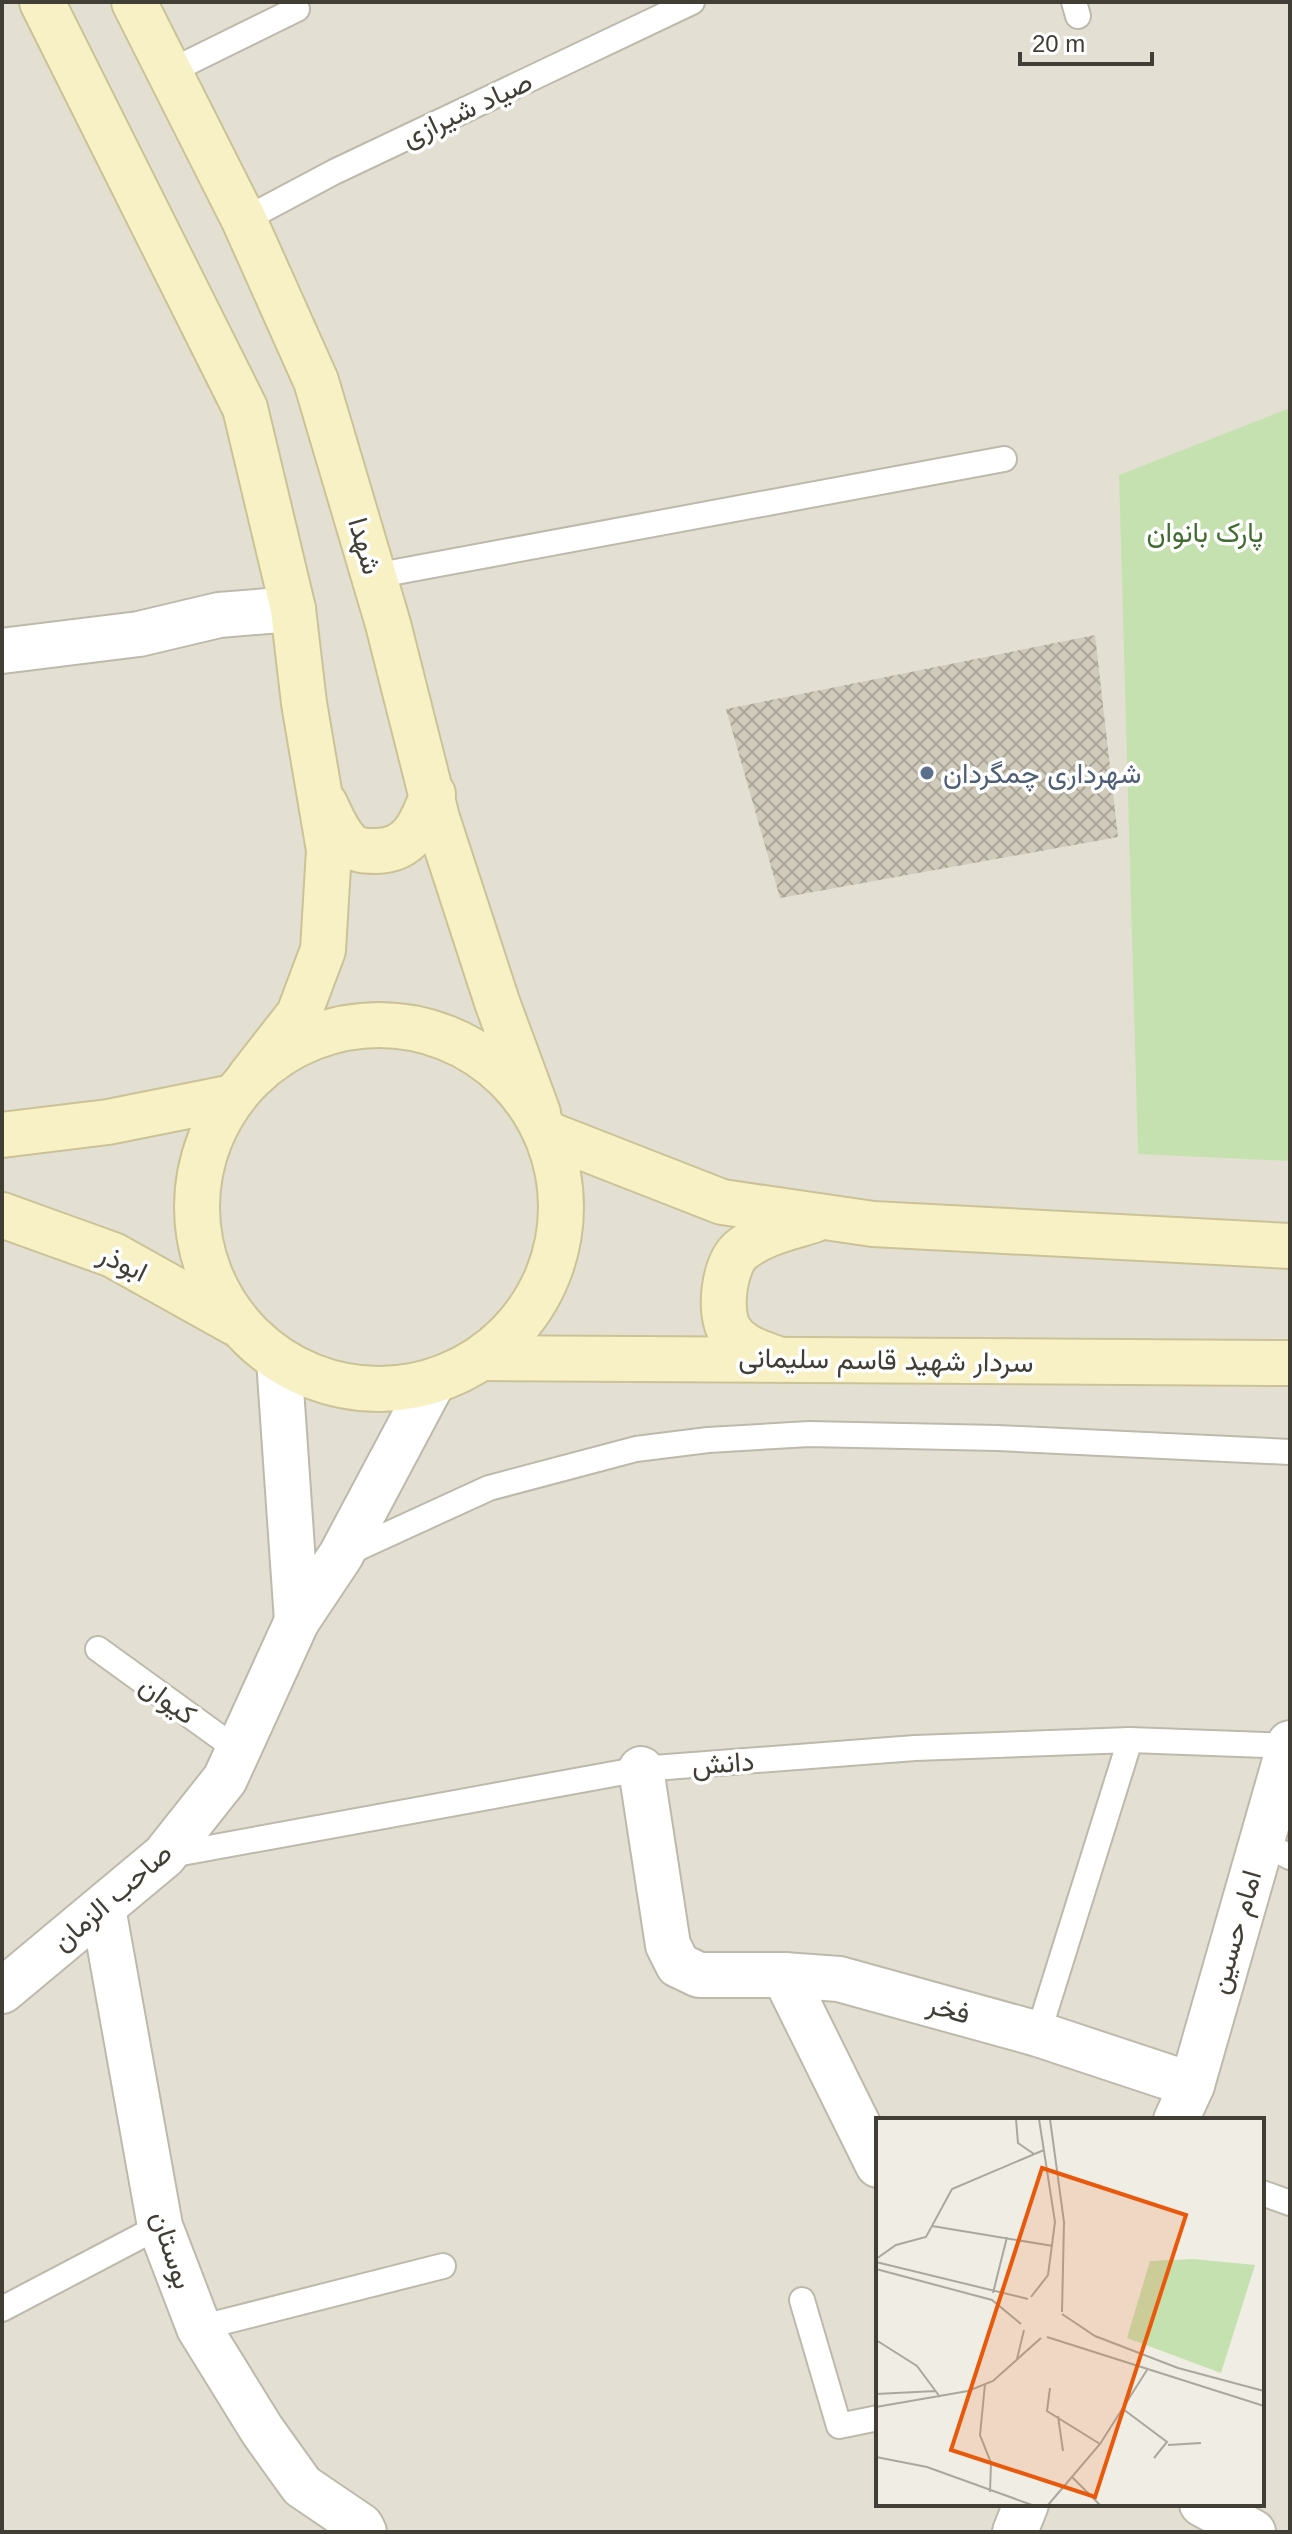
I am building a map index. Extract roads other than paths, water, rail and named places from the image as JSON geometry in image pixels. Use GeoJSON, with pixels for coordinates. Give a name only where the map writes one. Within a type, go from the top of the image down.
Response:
{"type":"FeatureCollection","features":[{"type":"Feature","properties":{"kind":"main road"},"geometry":{"type":"LineString","coordinates":[[42,2],[245,408],[293,609],[304,703],[329,850],[323,950],[299,1014],[241,1088],[208,1140],[197,1188],[198,1237],[212,1283],[238,1325],[279,1360],[327,1382],[380,1390],[433,1382],[482,1358]]}},
{"type":"Feature","properties":{"kind":"main road","name":"شهدا"},"geometry":{"type":"LineString","coordinates":[[134,2],[244,220],[316,381],[374,576],[437,818],[497,1002],[562,1183],[561,1234],[547,1282],[520,1325],[482,1358]]}},
{"type":"Feature","properties":{"kind":"main road"},"geometry":{"type":"LineString","coordinates":[[320,795],[347,843],[359,851],[385,851],[408,842],[421,826],[433,794]]}},
{"type":"Feature","properties":{"kind":"main road"},"geometry":{"type":"LineString","coordinates":[[2,1135],[108,1122],[241,1088],[294,1045],[347,1027],[402,1025],[456,1040],[502,1071],[543,1124],[722,1202],[873,1224],[1290,1246]]}},
{"type":"Feature","properties":{"kind":"main road","name":"ابوذر"},"geometry":{"type":"LineString","coordinates":[[2,1215],[113,1255],[238,1325]]}},
{"type":"Feature","properties":{"kind":"main road"},"geometry":{"type":"LineString","coordinates":[[777,1359],[745,1346],[729,1330],[723,1304],[726,1281],[737,1253],[760,1236],[824,1217]]}},
{"type":"Feature","properties":{"kind":"main road","name":"سردار شهید قاسم سلیمانی"},"geometry":{"type":"LineString","coordinates":[[482,1358],[1290,1363]]}},
{"type":"Feature","properties":{"kind":"street"},"geometry":{"type":"LineString","coordinates":[[2,651],[139,634],[219,615],[293,609]]}},
{"type":"Feature","properties":{"kind":"street"},"geometry":{"type":"LineString","coordinates":[[279,1360],[297,1621]]}},
{"type":"Feature","properties":{"kind":"street","name":"صاحب الزمان"},"geometry":{"type":"LineString","coordinates":[[2,1991],[164,1856],[225,1779],[297,1621],[341,1555],[433,1382]]}},
{"type":"Feature","properties":{"kind":"street","name":"امام حسین"},"geometry":{"type":"LineString","coordinates":[[1184,2103],[1275,1850],[1290,1745]]}},
{"type":"Feature","properties":{"kind":"street","name":"فخر"},"geometry":{"type":"LineString","coordinates":[[641,1769],[668,1945],[678,1965],[699,1975],[784,1975],[839,1979],[1038,2034],[1184,2103]]}},
{"type":"Feature","properties":{"kind":"street","name":"بوستان"},"geometry":{"type":"LineString","coordinates":[[103,1908],[160,2226],[199,2328],[262,2430],[302,2486],[361,2526],[364,2532]]}},
{"type":"Feature","properties":{"kind":"street"},"geometry":{"type":"LineString","coordinates":[[784,1975],[876,2161]]}},
{"type":"Feature","properties":{"kind":"street"},"geometry":{"type":"LineString","coordinates":[[1015,2532],[1025,2506]]}},
{"type":"Feature","properties":{"kind":"street"},"geometry":{"type":"LineString","coordinates":[[1206,2506],[1253,2532]]}},
{"type":"Feature","properties":{"kind":"lane","name":"صیاد شیرازی"},"geometry":{"type":"LineString","coordinates":[[244,220],[334,172],[692,2]]}},
{"type":"Feature","properties":{"kind":"lane"},"geometry":{"type":"LineString","coordinates":[[169,72],[297,9]]}},
{"type":"Feature","properties":{"kind":"lane"},"geometry":{"type":"LineString","coordinates":[[374,576],[1004,459]]}},
{"type":"Feature","properties":{"kind":"lane"},"geometry":{"type":"LineString","coordinates":[[341,1555],[489,1488],[636,1449],[708,1440],[825,1434],[998,1438],[1290,1452]]}},
{"type":"Feature","properties":{"kind":"lane","name":"کیوان"},"geometry":{"type":"LineString","coordinates":[[98,1649],[239,1751]]}},
{"type":"Feature","properties":{"kind":"lane"},"geometry":{"type":"LineString","coordinates":[[1038,2034],[1130,1740]]}},
{"type":"Feature","properties":{"kind":"lane","name":"دانش"},"geometry":{"type":"LineString","coordinates":[[164,1856],[641,1769],[915,1748],[1130,1740],[1290,1745]]}},
{"type":"Feature","properties":{"kind":"lane"},"geometry":{"type":"LineString","coordinates":[[1264,2194],[1290,2203]]}},
{"type":"Feature","properties":{"kind":"lane"},"geometry":{"type":"LineString","coordinates":[[2,2309],[160,2226]]}},
{"type":"Feature","properties":{"kind":"lane"},"geometry":{"type":"LineString","coordinates":[[199,2328],[443,2266]]}},
{"type":"Feature","properties":{"kind":"lane"},"geometry":{"type":"LineString","coordinates":[[802,2300],[839,2426],[876,2418]]}},
{"type":"Feature","properties":{"kind":"place","name":"شهرداری چمگردان"},"geometry":{"type":"Point","coordinates":[927,773]}},
{"type":"Feature","properties":{"kind":"park label","name":"پارک بانوان"},"geometry":{"type":"Point","coordinates":[1205,532]}}]}
